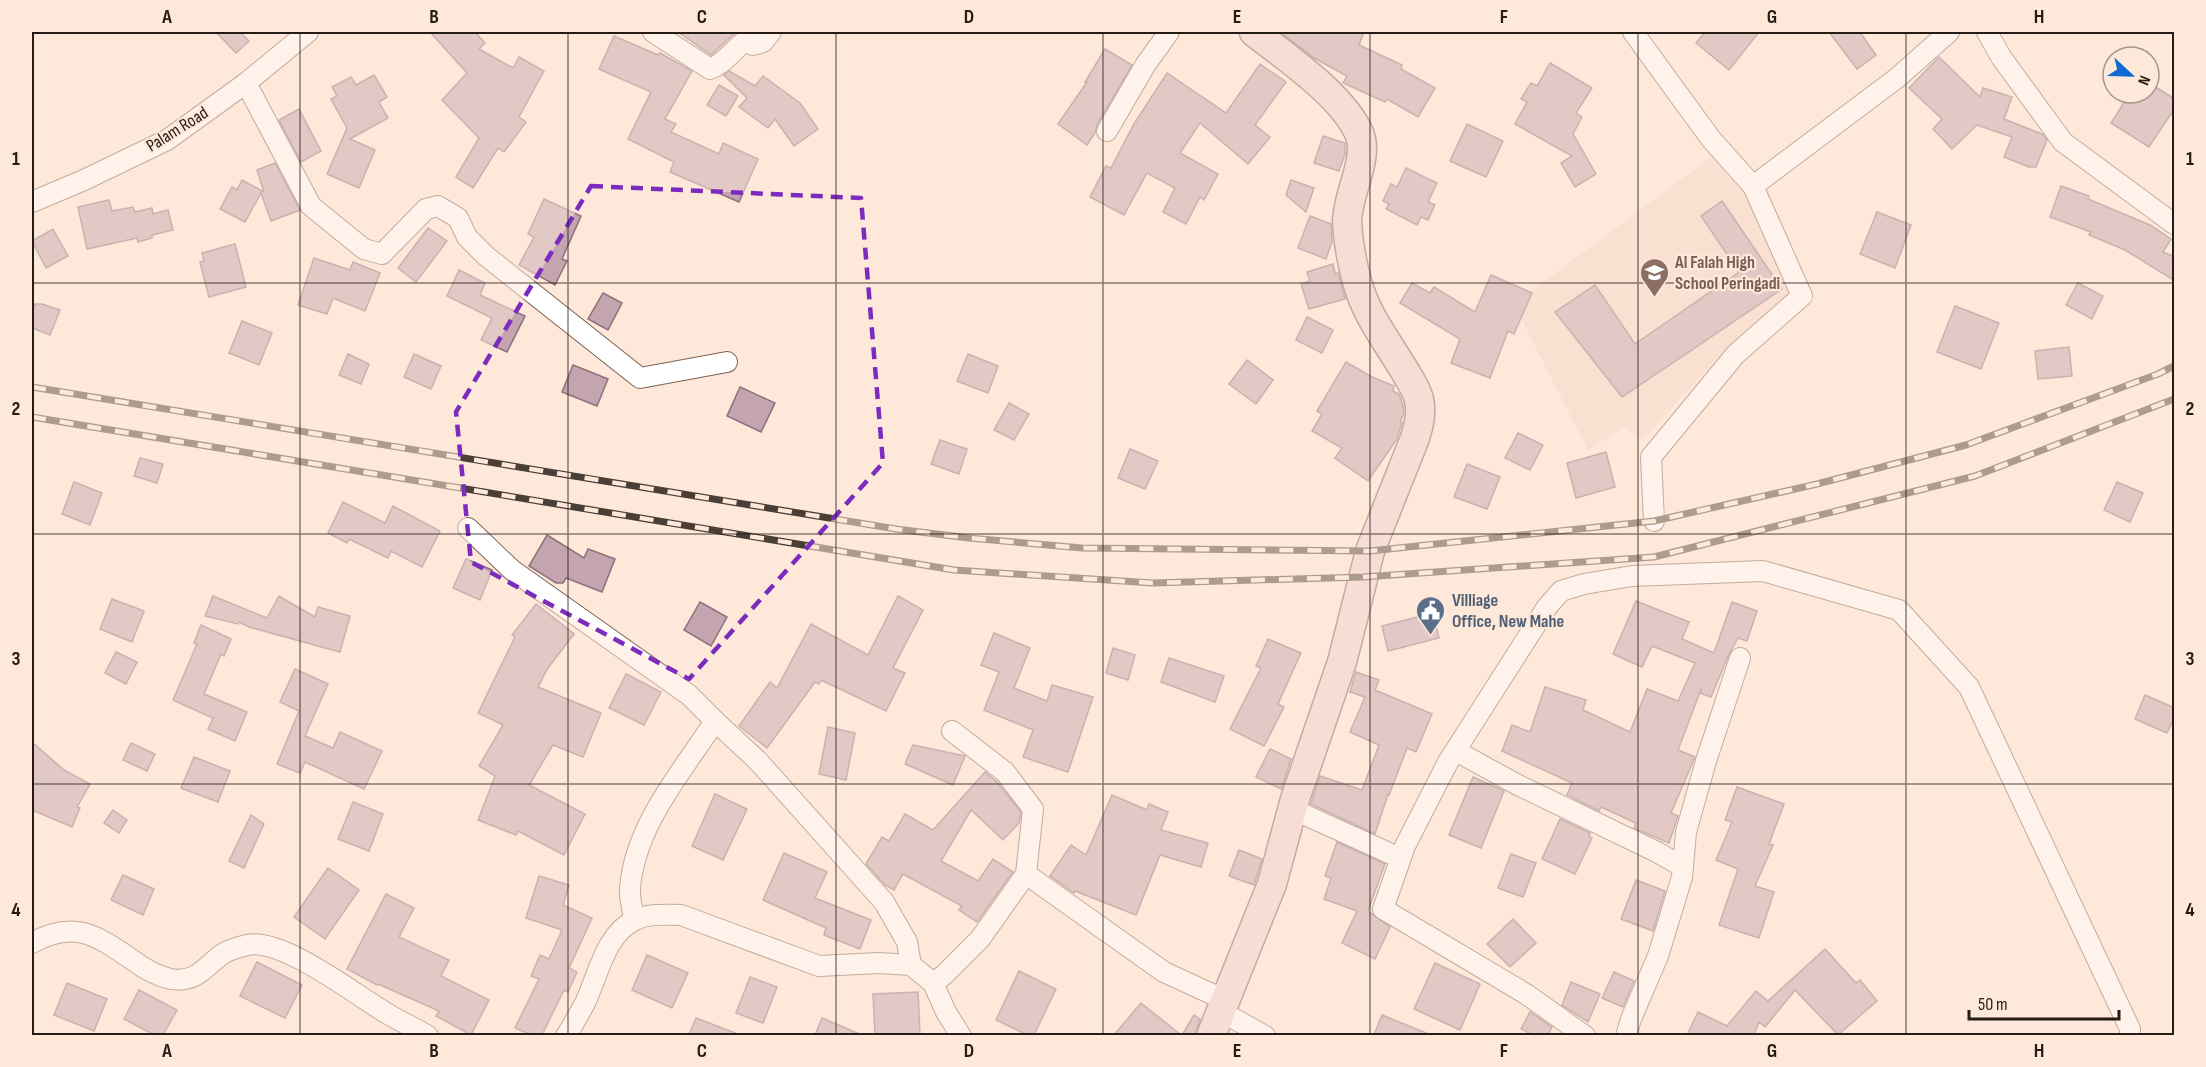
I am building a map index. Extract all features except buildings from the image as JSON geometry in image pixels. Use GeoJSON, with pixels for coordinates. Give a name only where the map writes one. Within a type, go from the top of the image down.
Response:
{"type":"FeatureCollection","features":[{"type":"Feature","properties":{"kind":"main road"},"geometry":{"type":"LineString","coordinates":[[1220,1016],[1272,884],[1292,809],[1342,662],[1370,551],[1416,438],[1420,405],[1413,386],[1373,319],[1357,282],[1347,222],[1349,200],[1363,151],[1360,134],[1350,117],[1331,95],[1254,32]]}},
{"type":"Feature","properties":{"kind":"street","name":"Palam Road"},"geometry":{"type":"LineString","coordinates":[[32,202],[167,140],[246,83],[308,32]]}},
{"type":"Feature","properties":{"kind":"street"},"geometry":{"type":"LineString","coordinates":[[653,32],[710,69],[720,66],[732,51],[745,41],[753,45],[763,42],[771,32]]}},
{"type":"Feature","properties":{"kind":"street"},"geometry":{"type":"LineString","coordinates":[[1107,131],[1146,64],[1169,32]]}},
{"type":"Feature","properties":{"kind":"street"},"geometry":{"type":"LineString","coordinates":[[1633,32],[1711,139],[1753,186],[1802,296],[1736,354],[1651,457],[1654,521]]}},
{"type":"Feature","properties":{"kind":"street"},"geometry":{"type":"LineString","coordinates":[[1753,186],[1897,78],[1949,32]]}},
{"type":"Feature","properties":{"kind":"street"},"geometry":{"type":"LineString","coordinates":[[1987,32],[2001,57],[2063,142],[2175,224]]}},
{"type":"Feature","properties":{"kind":"street"},"geometry":{"type":"LineString","coordinates":[[246,83],[311,206],[364,249],[382,254],[426,209],[438,206],[458,218],[467,237],[486,256],[639,378],[727,362]]}},
{"type":"Feature","properties":{"kind":"street"},"geometry":{"type":"LineString","coordinates":[[468,528],[512,570],[689,695],[758,761],[884,902],[907,942],[911,965]]}},
{"type":"Feature","properties":{"kind":"street"},"geometry":{"type":"LineString","coordinates":[[1585,1035],[1526,994],[1383,909],[1400,858],[1448,762],[1547,607],[1561,591],[1632,576],[1763,572],[1899,610],[1969,687],[2130,1029],[2130,1035]]}},
{"type":"Feature","properties":{"kind":"street"},"geometry":{"type":"LineString","coordinates":[[1626,1035],[1658,956],[1682,876],[1686,832],[1706,761],[1740,658]]}},
{"type":"Feature","properties":{"kind":"street"},"geometry":{"type":"LineString","coordinates":[[634,920],[630,890],[637,848],[663,798],[715,721]]}},
{"type":"Feature","properties":{"kind":"street"},"geometry":{"type":"LineString","coordinates":[[933,983],[980,939],[1026,874],[1033,809],[1005,772],[952,731]]}},
{"type":"Feature","properties":{"kind":"street"},"geometry":{"type":"LineString","coordinates":[[1456,751],[1518,785],[1657,852],[1683,867]]}},
{"type":"Feature","properties":{"kind":"street"},"geometry":{"type":"LineString","coordinates":[[1292,809],[1400,858]]}},
{"type":"Feature","properties":{"kind":"street"},"geometry":{"type":"LineString","coordinates":[[1026,874],[1164,972],[1220,1016],[1265,1035]]}},
{"type":"Feature","properties":{"kind":"street"},"geometry":{"type":"LineString","coordinates":[[566,1035],[585,1002],[616,934],[634,920],[657,915],[681,915],[819,966],[879,963],[911,965],[933,983],[946,1012],[961,1035]]}},
{"type":"Feature","properties":{"kind":"street"},"geometry":{"type":"LineString","coordinates":[[32,943],[42,937],[72,929],[96,938],[149,972],[169,979],[187,980],[206,969],[223,953],[249,945],[271,947],[301,960],[388,1014],[428,1035]]}},
{"type":"Feature","properties":{"kind":"highlighted area"},"geometry":{"type":"Polygon","coordinates":[[[591,186],[861,198],[883,463],[689,679],[471,562],[456,412],[591,186]]]}},
{"type":"Feature","properties":{"kind":"shaded area","name":"Al Falah High School Peringadi"},"geometry":{"type":"Polygon","coordinates":[[[1714,155],[1744,189],[1792,291],[1721,354],[1643,440],[1624,427],[1588,450],[1514,304],[1714,155]]]}},
{"type":"Feature","properties":{"kind":"railway"},"geometry":{"type":"LineString","coordinates":[[32,387],[896,529],[969,538],[1082,548],[1370,551],[1654,521],[1817,484],[1966,445],[2174,366]]}},
{"type":"Feature","properties":{"kind":"railway"},"geometry":{"type":"LineString","coordinates":[[32,417],[954,570],[1153,583],[1363,577],[1654,557],[1975,476],[2174,399]]}},
{"type":"Feature","properties":{"kind":"place","name":"Al Falah High School Peringadi"},"geometry":{"type":"Point","coordinates":[1654,298]}},
{"type":"Feature","properties":{"kind":"place","name":"Villiage Office, New Mahe"},"geometry":{"type":"Point","coordinates":[1431,636]}}]}
